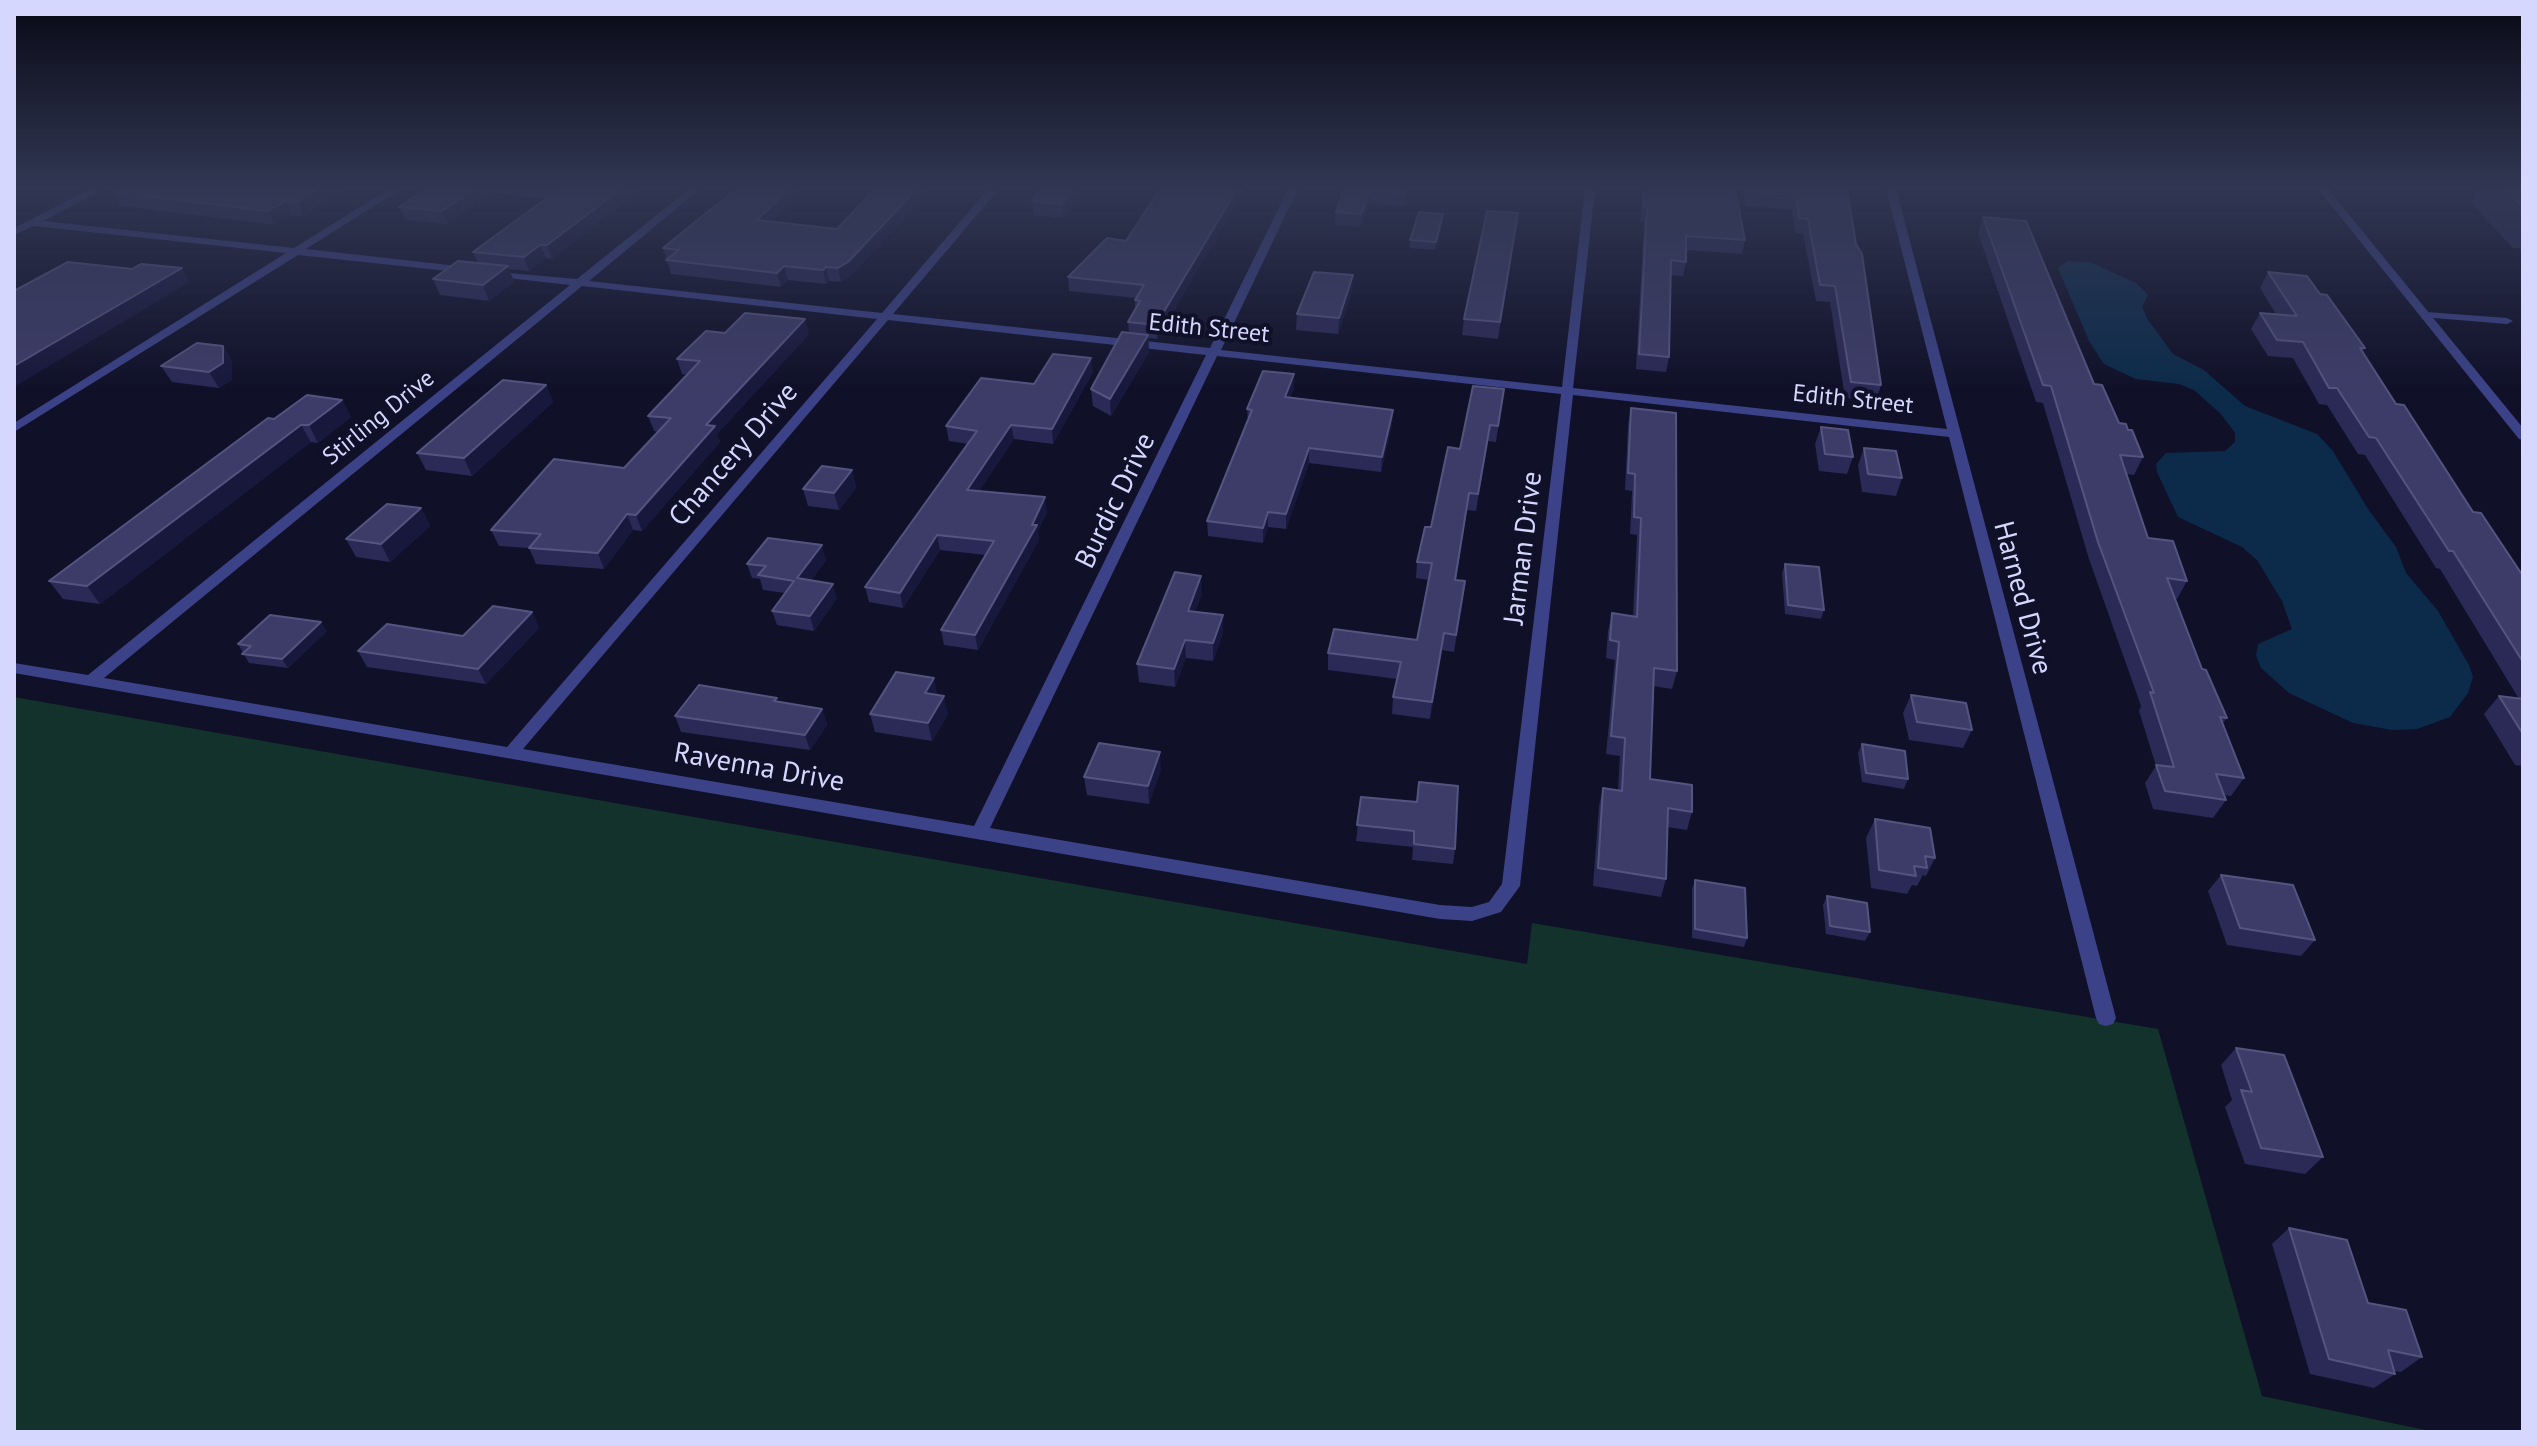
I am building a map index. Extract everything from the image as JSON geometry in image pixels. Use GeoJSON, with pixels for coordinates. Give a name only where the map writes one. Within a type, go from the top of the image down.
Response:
{"type":"FeatureCollection","features":[{"type":"Feature","properties":{"kind":"street"},"geometry":{"type":"LineString","coordinates":[[14,428],[288,256]]}},
{"type":"Feature","properties":{"kind":"street","name":"Edith Street"},"geometry":{"type":"LineString","coordinates":[[345,256],[1951,433]]}},
{"type":"Feature","properties":{"kind":"street","name":"Stirling Drive"},"geometry":{"type":"LineString","coordinates":[[91,681],[612,256]]}},
{"type":"Feature","properties":{"kind":"street","name":"Chancery Drive"},"geometry":{"type":"LineString","coordinates":[[511,753],[936,256]]}},
{"type":"Feature","properties":{"kind":"street","name":"Burdic Drive"},"geometry":{"type":"LineString","coordinates":[[980,832],[1261,256]]}},
{"type":"Feature","properties":{"kind":"street","name":"Jarman Drive"},"geometry":{"type":"LineString","coordinates":[[1495,907],[1511,886],[1583,256]]}},
{"type":"Feature","properties":{"kind":"street","name":"Harned Drive"},"geometry":{"type":"LineString","coordinates":[[1908,256],[1951,433],[2106,1018]]}},
{"type":"Feature","properties":{"kind":"street"},"geometry":{"type":"LineString","coordinates":[[2378,256],[2523,436]]}},
{"type":"Feature","properties":{"kind":"street"},"geometry":{"type":"LineString","coordinates":[[2426,315],[2507,321]]}},
{"type":"Feature","properties":{"kind":"street","name":"Ravenna Drive"},"geometry":{"type":"LineString","coordinates":[[14,668],[1440,912],[1472,914],[1495,907]]}},
{"type":"Feature","properties":{"kind":"green space"},"geometry":{"type":"Polygon","coordinates":[[[14,697],[1527,964],[1532,923],[2158,1029],[2262,1396],[2435,1432],[14,1432],[14,697]]]}},
{"type":"Feature","properties":{"kind":"water"},"geometry":{"type":"Polygon","coordinates":[[[2068,261],[2090,262],[2136,283],[2148,295],[2142,307],[2148,320],[2173,354],[2204,370],[2245,406],[2317,434],[2333,451],[2368,509],[2396,547],[2406,573],[2438,611],[2469,665],[2473,677],[2468,693],[2450,717],[2417,729],[2392,730],[2353,723],[2289,693],[2261,668],[2256,655],[2258,644],[2292,629],[2282,601],[2257,560],[2242,547],[2178,517],[2156,464],[2166,453],[2225,451],[2235,442],[2235,433],[2221,414],[2194,390],[2179,384],[2136,379],[2104,364],[2089,341],[2058,268],[2068,261]]]}},
{"type":"Feature","properties":{"kind":"building"},"geometry":{"type":"Polygon","coordinates":[[[671,256],[853,256],[838,268],[826,267],[823,270],[784,266],[777,273],[666,260],[671,256]]]}},
{"type":"Feature","properties":{"kind":"building"},"geometry":{"type":"Polygon","coordinates":[[[1089,256],[1197,256],[1156,325],[1128,322],[1140,301],[1135,300],[1144,285],[1068,277],[1089,256]]]}},
{"type":"Feature","properties":{"kind":"building"},"geometry":{"type":"Polygon","coordinates":[[[1477,256],[1511,256],[1500,322],[1464,319],[1477,256]]]}},
{"type":"Feature","properties":{"kind":"building"},"geometry":{"type":"Polygon","coordinates":[[[1644,256],[1686,256],[1686,262],[1671,260],[1669,357],[1639,354],[1644,256]]]}},
{"type":"Feature","properties":{"kind":"building"},"geometry":{"type":"Polygon","coordinates":[[[1815,256],[1862,256],[1881,385],[1851,382],[1835,286],[1820,285],[1815,256]]]}},
{"type":"Feature","properties":{"kind":"building"},"geometry":{"type":"Polygon","coordinates":[[[1997,256],[2041,256],[2094,384],[2102,385],[2119,423],[2126,424],[2128,430],[2132,430],[2143,457],[2120,455],[2148,538],[2173,541],[2187,581],[2167,578],[2202,669],[2206,670],[2227,718],[2220,717],[2244,778],[2216,774],[2226,800],[2165,791],[2156,765],[2174,767],[2150,692],[2154,693],[2098,542],[2051,386],[2043,385],[1997,256]]]}},
{"type":"Feature","properties":{"kind":"building"},"geometry":{"type":"Polygon","coordinates":[[[458,261],[508,266],[483,285],[433,279],[458,261]]]}},
{"type":"Feature","properties":{"kind":"building"},"geometry":{"type":"Polygon","coordinates":[[[68,262],[132,269],[141,264],[182,268],[14,366],[14,291],[68,262]]]}},
{"type":"Feature","properties":{"kind":"building"},"geometry":{"type":"Polygon","coordinates":[[[1314,272],[1353,275],[1339,318],[1297,314],[1314,272]]]}},
{"type":"Feature","properties":{"kind":"building"},"geometry":{"type":"Polygon","coordinates":[[[2268,272],[2307,276],[2320,294],[2327,295],[2365,348],[2360,348],[2396,404],[2404,405],[2473,512],[2481,513],[2523,576],[2523,662],[2376,438],[2369,437],[2337,388],[2329,388],[2303,342],[2277,340],[2260,313],[2297,316],[2268,272]]]}},
{"type":"Feature","properties":{"kind":"building"},"geometry":{"type":"Polygon","coordinates":[[[745,313],[805,319],[706,425],[715,426],[636,515],[627,514],[598,553],[529,548],[541,534],[491,530],[554,459],[624,468],[671,418],[648,416],[700,361],[677,359],[706,331],[725,333],[745,313]]]}},
{"type":"Feature","properties":{"kind":"building"},"geometry":{"type":"Polygon","coordinates":[[[1122,332],[1148,335],[1110,399],[1091,389],[1122,332]]]}},
{"type":"Feature","properties":{"kind":"building"},"geometry":{"type":"Polygon","coordinates":[[[197,343],[223,346],[223,363],[209,372],[161,366],[197,343]]]}},
{"type":"Feature","properties":{"kind":"building"},"geometry":{"type":"Polygon","coordinates":[[[1053,354],[1091,358],[1052,429],[1011,425],[967,490],[1045,497],[1032,525],[1037,525],[975,635],[941,630],[994,541],[937,535],[900,593],[865,587],[977,431],[946,426],[981,378],[1034,384],[1053,354]]]}},
{"type":"Feature","properties":{"kind":"building"},"geometry":{"type":"Polygon","coordinates":[[[1263,371],[1294,374],[1285,397],[1393,410],[1382,457],[1309,448],[1286,514],[1268,512],[1263,528],[1207,521],[1252,410],[1247,409],[1263,371]]]}},
{"type":"Feature","properties":{"kind":"building"},"geometry":{"type":"Polygon","coordinates":[[[503,380],[546,385],[464,458],[417,453],[503,380]]]}},
{"type":"Feature","properties":{"kind":"building"},"geometry":{"type":"Polygon","coordinates":[[[1473,386],[1504,389],[1498,426],[1490,425],[1478,494],[1469,493],[1455,580],[1465,581],[1456,635],[1444,633],[1432,702],[1393,697],[1401,662],[1328,653],[1334,629],[1417,640],[1432,563],[1417,562],[1425,527],[1431,527],[1448,447],[1460,449],[1473,386]]]}},
{"type":"Feature","properties":{"kind":"building"},"geometry":{"type":"Polygon","coordinates":[[[307,395],[342,400],[309,425],[301,425],[87,586],[49,581],[268,418],[274,419],[307,395]]]}},
{"type":"Feature","properties":{"kind":"building"},"geometry":{"type":"Polygon","coordinates":[[[1631,408],[1676,413],[1677,671],[1654,668],[1650,779],[1692,785],[1692,812],[1668,808],[1666,879],[1598,868],[1603,788],[1622,791],[1625,738],[1611,736],[1619,642],[1610,640],[1612,613],[1637,617],[1641,518],[1634,517],[1635,474],[1628,473],[1631,408]]]}},
{"type":"Feature","properties":{"kind":"building"},"geometry":{"type":"Polygon","coordinates":[[[1821,427],[1848,430],[1853,457],[1825,454],[1821,427]]]}},
{"type":"Feature","properties":{"kind":"building"},"geometry":{"type":"Polygon","coordinates":[[[1864,448],[1896,451],[1902,478],[1868,474],[1864,448]]]}},
{"type":"Feature","properties":{"kind":"building"},"geometry":{"type":"Polygon","coordinates":[[[822,466],[852,470],[834,493],[803,489],[822,466]]]}},
{"type":"Feature","properties":{"kind":"building"},"geometry":{"type":"Polygon","coordinates":[[[387,504],[421,508],[381,544],[346,539],[387,504]]]}},
{"type":"Feature","properties":{"kind":"building"},"geometry":{"type":"Polygon","coordinates":[[[768,538],[822,545],[797,578],[833,584],[810,616],[772,611],[794,581],[758,575],[766,566],[747,564],[768,538]]]}},
{"type":"Feature","properties":{"kind":"building"},"geometry":{"type":"Polygon","coordinates":[[[1785,564],[1819,567],[1824,610],[1788,605],[1785,564]]]}},
{"type":"Feature","properties":{"kind":"building"},"geometry":{"type":"Polygon","coordinates":[[[1175,572],[1201,576],[1188,611],[1223,615],[1213,643],[1185,640],[1174,669],[1137,664],[1175,572]]]}},
{"type":"Feature","properties":{"kind":"building"},"geometry":{"type":"Polygon","coordinates":[[[493,606],[532,612],[478,669],[358,651],[387,624],[463,636],[493,606]]]}},
{"type":"Feature","properties":{"kind":"building"},"geometry":{"type":"Polygon","coordinates":[[[270,615],[321,622],[282,659],[242,654],[251,646],[238,644],[270,615]]]}},
{"type":"Feature","properties":{"kind":"building"},"geometry":{"type":"Polygon","coordinates":[[[896,672],[934,678],[925,693],[944,696],[928,723],[870,714],[896,672]]]}},
{"type":"Feature","properties":{"kind":"building"},"geometry":{"type":"Polygon","coordinates":[[[699,685],[822,709],[805,735],[675,716],[699,685]]]}},
{"type":"Feature","properties":{"kind":"building"},"geometry":{"type":"Polygon","coordinates":[[[1911,695],[1966,703],[1972,730],[1917,722],[1911,695]]]}},
{"type":"Feature","properties":{"kind":"building"},"geometry":{"type":"Polygon","coordinates":[[[2499,696],[2523,699],[2523,734],[2499,696]]]}},
{"type":"Feature","properties":{"kind":"building"},"geometry":{"type":"Polygon","coordinates":[[[1099,743],[1160,752],[1148,786],[1084,777],[1099,743]]]}},
{"type":"Feature","properties":{"kind":"building"},"geometry":{"type":"Polygon","coordinates":[[[1862,744],[1905,751],[1908,779],[1866,773],[1862,744]]]}},
{"type":"Feature","properties":{"kind":"building"},"geometry":{"type":"Polygon","coordinates":[[[1419,782],[1458,786],[1455,849],[1414,844],[1414,831],[1357,825],[1361,797],[1417,802],[1419,782]]]}},
{"type":"Feature","properties":{"kind":"building"},"geometry":{"type":"Polygon","coordinates":[[[1875,819],[1930,828],[1935,858],[1925,856],[1927,868],[1914,866],[1916,876],[1879,870],[1875,819]]]}},
{"type":"Feature","properties":{"kind":"building"},"geometry":{"type":"Polygon","coordinates":[[[2221,875],[2293,885],[2315,940],[2240,928],[2221,875]]]}},
{"type":"Feature","properties":{"kind":"building"},"geometry":{"type":"Polygon","coordinates":[[[1695,880],[1745,888],[1747,938],[1695,929],[1695,880]]]}},
{"type":"Feature","properties":{"kind":"building"},"geometry":{"type":"Polygon","coordinates":[[[1827,896],[1867,903],[1870,932],[1830,926],[1827,896]]]}},
{"type":"Feature","properties":{"kind":"building"},"geometry":{"type":"Polygon","coordinates":[[[2236,1048],[2284,1055],[2323,1157],[2261,1148],[2241,1090],[2252,1092],[2236,1048]]]}},
{"type":"Feature","properties":{"kind":"building"},"geometry":{"type":"Polygon","coordinates":[[[2289,1228],[2347,1240],[2368,1303],[2406,1310],[2422,1357],[2388,1350],[2395,1374],[2329,1359],[2289,1228]]]}}]}
